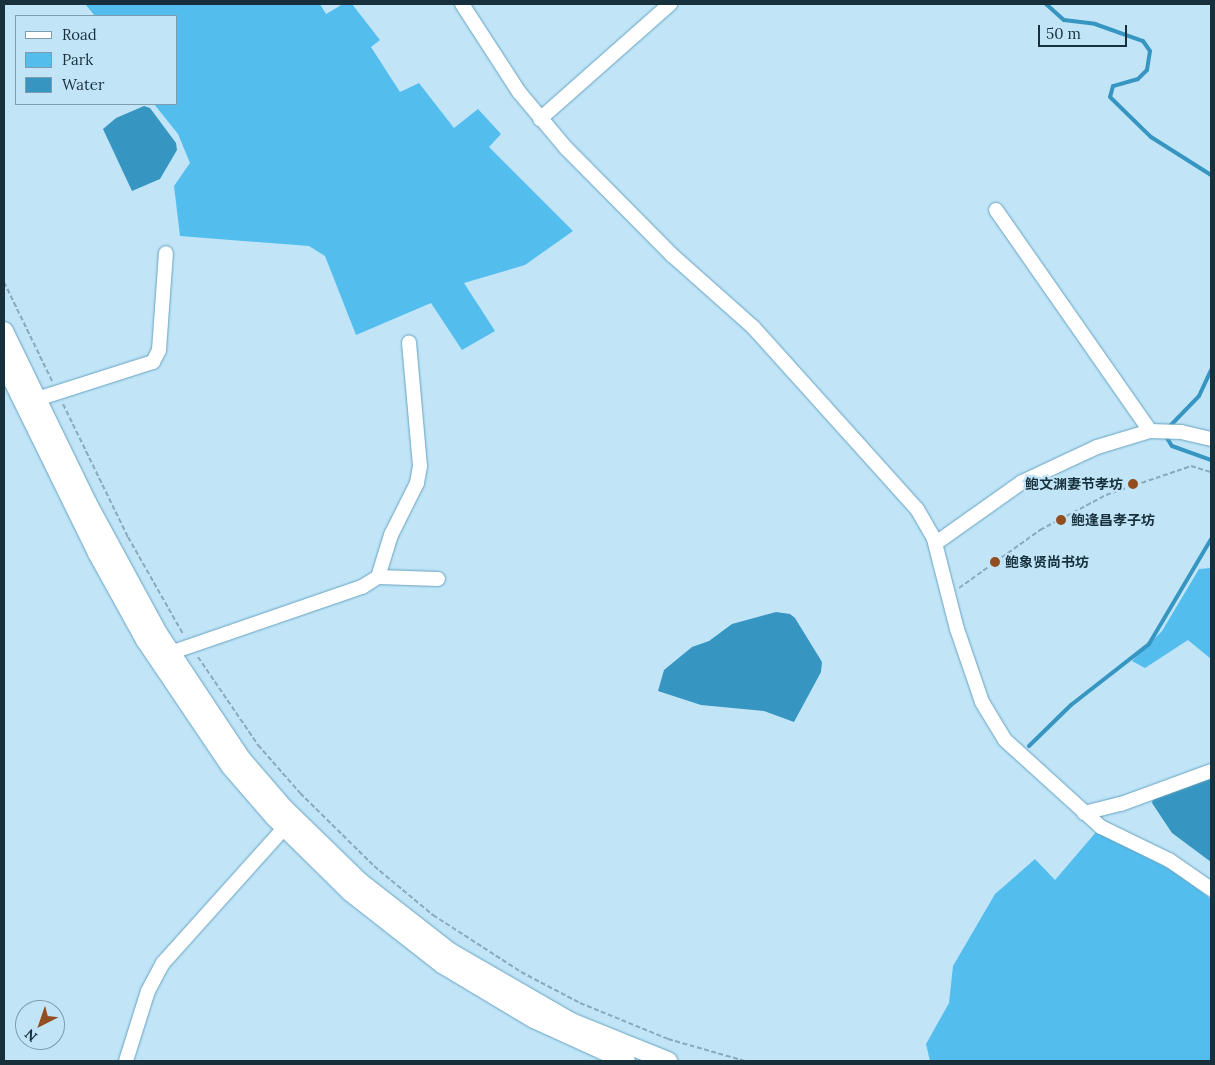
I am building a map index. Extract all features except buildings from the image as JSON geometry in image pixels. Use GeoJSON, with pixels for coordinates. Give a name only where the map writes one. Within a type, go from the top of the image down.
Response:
{"type":"FeatureCollection","features":[{"type":"Feature","properties":{"kind":"main road"},"geometry":{"type":"LineString","coordinates":[[4,331],[110,547],[170,653],[212,717],[262,783],[325,849],[390,907],[450,952],[511,990],[595,1033],[668,1061]]}},
{"type":"Feature","properties":{"kind":"main road"},"geometry":{"type":"LineString","coordinates":[[4,363],[97,553],[145,640],[230,766],[284,828],[358,899],[442,964],[534,1020],[626,1061]]}},
{"type":"Feature","properties":{"kind":"street"},"geometry":{"type":"LineString","coordinates":[[462,4],[540,119],[673,256],[753,327],[917,509],[936,543],[957,629],[989,716],[1014,749],[1084,813],[1120,838],[1182,868],[1211,890]]}},
{"type":"Feature","properties":{"kind":"street"},"geometry":{"type":"LineString","coordinates":[[540,119],[670,4]]}},
{"type":"Feature","properties":{"kind":"street"},"geometry":{"type":"LineString","coordinates":[[996,210],[1150,431]]}},
{"type":"Feature","properties":{"kind":"street"},"geometry":{"type":"LineString","coordinates":[[37,399],[153,362],[158,350],[166,253]]}},
{"type":"Feature","properties":{"kind":"street"},"geometry":{"type":"LineString","coordinates":[[378,577],[391,534],[417,483],[420,466],[409,342]]}},
{"type":"Feature","properties":{"kind":"street"},"geometry":{"type":"LineString","coordinates":[[936,543],[1022,482],[1098,447],[1150,431],[1174,432],[1211,439]]}},
{"type":"Feature","properties":{"kind":"street"},"geometry":{"type":"LineString","coordinates":[[170,653],[362,588],[378,577],[438,579]]}},
{"type":"Feature","properties":{"kind":"street"},"geometry":{"type":"LineString","coordinates":[[1084,813],[1121,804],[1211,771]]}},
{"type":"Feature","properties":{"kind":"street"},"geometry":{"type":"LineString","coordinates":[[126,1061],[148,991],[163,963],[284,828]]}},
{"type":"Feature","properties":{"kind":"path"},"geometry":{"type":"LineString","coordinates":[[4,282],[128,537],[191,646],[258,744],[300,793],[374,866],[433,915],[521,972],[580,1003],[668,1039],[745,1061]]}},
{"type":"Feature","properties":{"kind":"path"},"geometry":{"type":"LineString","coordinates":[[948,595],[1040,530],[1106,495],[1190,466],[1211,472]]}},
{"type":"Feature","properties":{"kind":"green space"},"geometry":{"type":"Polygon","coordinates":[[[85,4],[320,4],[326,14],[343,4],[352,4],[380,40],[371,47],[400,92],[419,83],[454,128],[478,109],[501,134],[489,147],[573,231],[525,265],[464,283],[495,331],[462,350],[431,303],[356,335],[325,256],[309,246],[180,236],[174,186],[190,163],[178,134],[155,105],[178,105],[178,15],[94,15],[85,4]]]}},
{"type":"Feature","properties":{"kind":"green space"},"geometry":{"type":"Polygon","coordinates":[[[1211,568],[1211,659],[1188,640],[1145,668],[1132,661],[1162,631],[1199,569],[1211,568]]]}},
{"type":"Feature","properties":{"kind":"green space"},"geometry":{"type":"Polygon","coordinates":[[[1097,831],[1173,871],[1211,899],[1211,1061],[930,1061],[926,1044],[949,1003],[953,966],[995,894],[1035,859],[1055,880],[1097,831]]]}},
{"type":"Feature","properties":{"kind":"water"},"geometry":{"type":"Polygon","coordinates":[[[144,106],[150,108],[176,143],[177,150],[160,179],[132,191],[103,129],[116,118],[144,106]]]}},
{"type":"Feature","properties":{"kind":"water"},"geometry":{"type":"Polygon","coordinates":[[[776,612],[790,614],[795,618],[822,662],[821,672],[794,722],[764,711],[701,705],[658,691],[664,670],[692,647],[709,641],[732,624],[776,612]]]}},
{"type":"Feature","properties":{"kind":"water"},"geometry":{"type":"Polygon","coordinates":[[[1211,776],[1211,862],[1172,833],[1152,803],[1153,799],[1211,776]]]}},
{"type":"Feature","properties":{"kind":"waterway"},"geometry":{"type":"LineString","coordinates":[[1046,4],[1064,20],[1095,24],[1143,41],[1150,51],[1147,70],[1138,79],[1113,86],[1110,97],[1151,137],[1211,175]]}},
{"type":"Feature","properties":{"kind":"waterway"},"geometry":{"type":"LineString","coordinates":[[1169,427],[1199,396],[1211,370]]}},
{"type":"Feature","properties":{"kind":"waterway"},"geometry":{"type":"LineString","coordinates":[[1165,435],[1172,446],[1211,460]]}},
{"type":"Feature","properties":{"kind":"waterway"},"geometry":{"type":"LineString","coordinates":[[1029,746],[1071,705],[1149,644],[1211,539]]}},
{"type":"Feature","properties":{"kind":"place","name":"鲍文渊妻节孝坊"},"geometry":{"type":"Point","coordinates":[1133,484]}},
{"type":"Feature","properties":{"kind":"place","name":"鲍逢昌孝子坊"},"geometry":{"type":"Point","coordinates":[1061,520]}},
{"type":"Feature","properties":{"kind":"place","name":"鲍象贤尚书坊"},"geometry":{"type":"Point","coordinates":[995,562]}}]}
